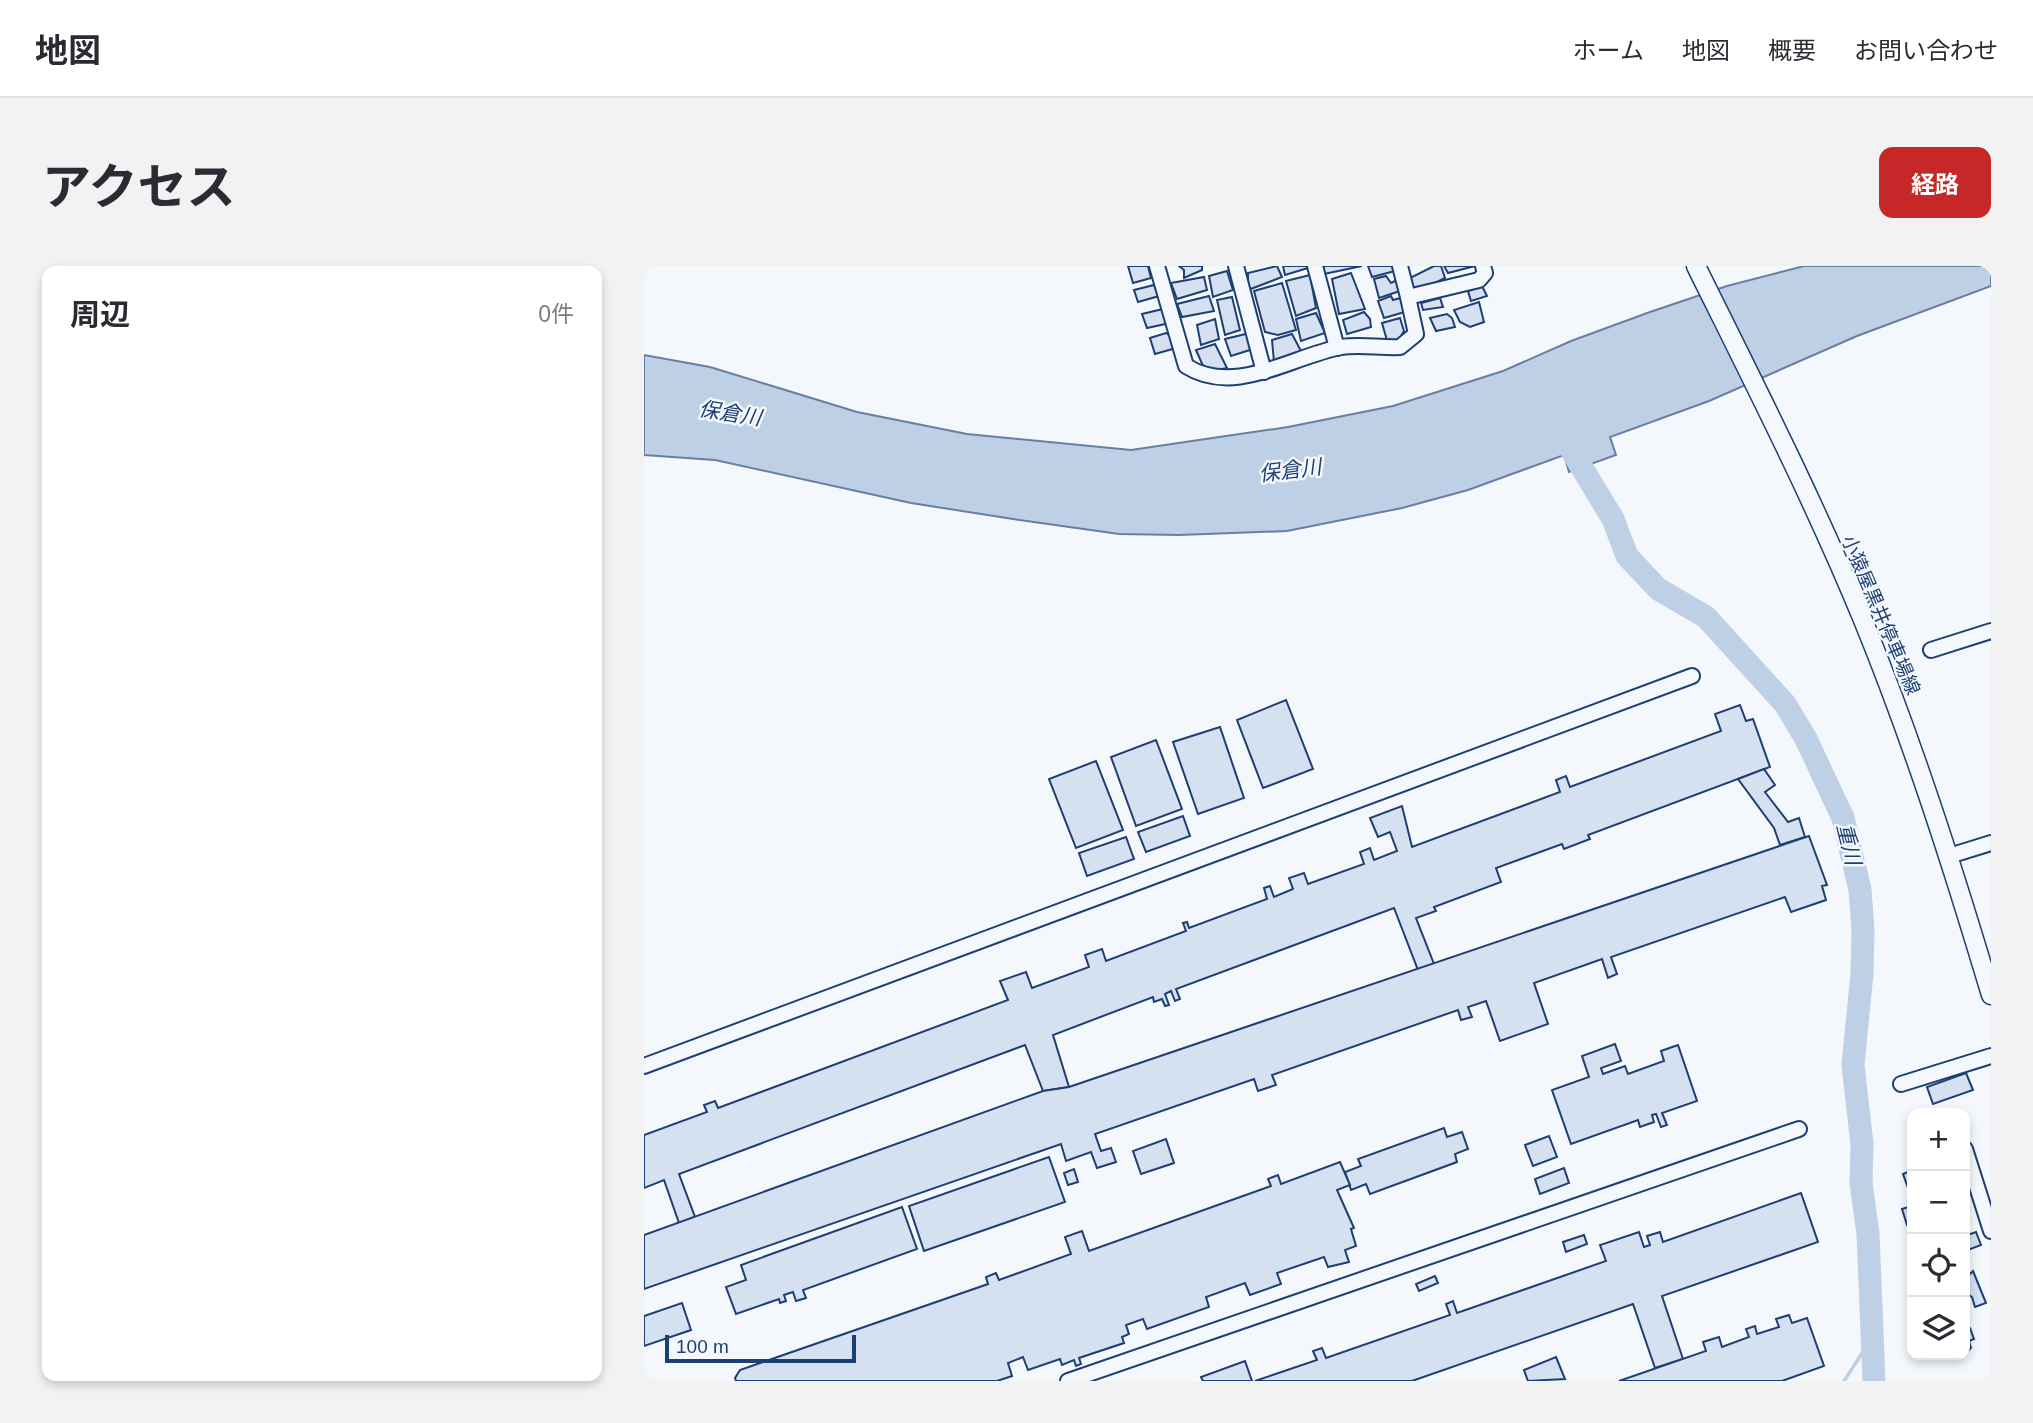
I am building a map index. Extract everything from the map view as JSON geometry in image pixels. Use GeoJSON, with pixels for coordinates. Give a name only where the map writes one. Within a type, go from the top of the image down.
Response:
{"type":"FeatureCollection","features":[{"type":"Feature","properties":{"kind":"main road","name":"小猿屋黒井停車場線"},"geometry":{"type":"LineString","coordinates":[[1696,266],[1771,418],[1863,619],[1949,856],[1991,995]]}},
{"type":"Feature","properties":{"kind":"street"},"geometry":{"type":"LineString","coordinates":[[1157,266],[1186,366],[1208,374],[1242,376],[1264,372],[1337,348],[1359,344],[1400,347],[1410,342],[1416,334],[1400,266]]}},
{"type":"Feature","properties":{"kind":"street"},"geometry":{"type":"LineString","coordinates":[[1236,266],[1264,372]]}},
{"type":"Feature","properties":{"kind":"street"},"geometry":{"type":"LineString","coordinates":[[1315,266],[1337,348]]}},
{"type":"Feature","properties":{"kind":"street"},"geometry":{"type":"LineString","coordinates":[[1408,297],[1479,279],[1485,273],[1483,266]]}},
{"type":"Feature","properties":{"kind":"street"},"geometry":{"type":"LineString","coordinates":[[1931,650],[1991,631]]}},
{"type":"Feature","properties":{"kind":"street"},"geometry":{"type":"LineString","coordinates":[[644,1066],[1692,676]]}},
{"type":"Feature","properties":{"kind":"street"},"geometry":{"type":"LineString","coordinates":[[1949,856],[1991,843]]}},
{"type":"Feature","properties":{"kind":"street"},"geometry":{"type":"LineString","coordinates":[[1900,1084],[1991,1056]]}},
{"type":"Feature","properties":{"kind":"street"},"geometry":{"type":"LineString","coordinates":[[1069,1381],[1799,1129]]}},
{"type":"Feature","properties":{"kind":"street"},"geometry":{"type":"LineString","coordinates":[[1970,1165],[1991,1231]]}},
{"type":"Feature","properties":{"kind":"water","name":"保倉川"},"geometry":{"type":"Polygon","coordinates":[[[1804,266],[1991,266],[1991,286],[1857,336],[1709,401],[1610,437],[1616,455],[1569,472],[1564,455],[1468,490],[1402,508],[1287,531],[1119,534],[911,503],[715,460],[644,455],[644,355],[710,367],[857,412],[967,434],[1131,450],[1288,427],[1393,406],[1503,371],[1571,341],[1650,312],[1727,286],[1804,266]]]}},
{"type":"Feature","properties":{"kind":"building"},"geometry":{"type":"Polygon","coordinates":[[[1128,266],[1148,266],[1151,278],[1133,283],[1128,266]]]}},
{"type":"Feature","properties":{"kind":"building"},"geometry":{"type":"Polygon","coordinates":[[[1179,266],[1202,266],[1202,270],[1184,278],[1184,270],[1179,266]]]}},
{"type":"Feature","properties":{"kind":"building"},"geometry":{"type":"Polygon","coordinates":[[[1277,266],[1282,277],[1248,290],[1248,273],[1277,266]]]}},
{"type":"Feature","properties":{"kind":"building"},"geometry":{"type":"Polygon","coordinates":[[[1283,266],[1308,266],[1308,268],[1285,275],[1283,266]]]}},
{"type":"Feature","properties":{"kind":"building"},"geometry":{"type":"Polygon","coordinates":[[[1324,266],[1362,266],[1324,274],[1324,266]]]}},
{"type":"Feature","properties":{"kind":"building"},"geometry":{"type":"Polygon","coordinates":[[[1368,266],[1394,266],[1395,271],[1372,277],[1368,266]]]}},
{"type":"Feature","properties":{"kind":"building"},"geometry":{"type":"Polygon","coordinates":[[[1434,266],[1441,266],[1445,278],[1427,287],[1412,287],[1410,278],[1434,266]]]}},
{"type":"Feature","properties":{"kind":"building"},"geometry":{"type":"Polygon","coordinates":[[[1444,266],[1475,266],[1448,273],[1444,266]]]}},
{"type":"Feature","properties":{"kind":"building"},"geometry":{"type":"Polygon","coordinates":[[[1227,271],[1233,290],[1213,297],[1209,276],[1227,271]]]}},
{"type":"Feature","properties":{"kind":"building"},"geometry":{"type":"Polygon","coordinates":[[[1351,273],[1365,309],[1339,314],[1332,279],[1351,273]]]}},
{"type":"Feature","properties":{"kind":"building"},"geometry":{"type":"Polygon","coordinates":[[[1310,275],[1316,308],[1296,316],[1286,281],[1310,275]]]}},
{"type":"Feature","properties":{"kind":"building"},"geometry":{"type":"Polygon","coordinates":[[[1386,276],[1391,283],[1397,280],[1400,291],[1379,298],[1374,279],[1386,276]]]}},
{"type":"Feature","properties":{"kind":"building"},"geometry":{"type":"Polygon","coordinates":[[[1204,277],[1207,290],[1177,299],[1171,283],[1204,277]]]}},
{"type":"Feature","properties":{"kind":"building"},"geometry":{"type":"Polygon","coordinates":[[[1282,283],[1296,330],[1278,335],[1265,332],[1254,291],[1282,283]]]}},
{"type":"Feature","properties":{"kind":"building"},"geometry":{"type":"Polygon","coordinates":[[[1154,285],[1159,296],[1138,302],[1134,290],[1154,285]]]}},
{"type":"Feature","properties":{"kind":"building"},"geometry":{"type":"Polygon","coordinates":[[[1482,286],[1487,296],[1471,301],[1468,291],[1482,286]]]}},
{"type":"Feature","properties":{"kind":"building"},"geometry":{"type":"Polygon","coordinates":[[[1209,296],[1214,311],[1182,317],[1177,304],[1209,296]]]}},
{"type":"Feature","properties":{"kind":"building"},"geometry":{"type":"Polygon","coordinates":[[[1391,296],[1393,300],[1404,297],[1408,311],[1384,318],[1378,301],[1391,296]]]}},
{"type":"Feature","properties":{"kind":"building"},"geometry":{"type":"Polygon","coordinates":[[[1232,297],[1240,330],[1225,335],[1217,300],[1232,297]]]}},
{"type":"Feature","properties":{"kind":"building"},"geometry":{"type":"Polygon","coordinates":[[[1440,298],[1443,307],[1423,310],[1421,303],[1440,298]]]}},
{"type":"Feature","properties":{"kind":"building"},"geometry":{"type":"Polygon","coordinates":[[[1479,302],[1484,322],[1470,327],[1460,322],[1454,310],[1479,302]]]}},
{"type":"Feature","properties":{"kind":"building"},"geometry":{"type":"Polygon","coordinates":[[[1167,308],[1170,323],[1147,328],[1142,314],[1167,308]]]}},
{"type":"Feature","properties":{"kind":"building"},"geometry":{"type":"Polygon","coordinates":[[[1364,312],[1370,319],[1371,327],[1347,334],[1343,320],[1364,312]]]}},
{"type":"Feature","properties":{"kind":"building"},"geometry":{"type":"Polygon","coordinates":[[[1316,313],[1325,333],[1301,341],[1296,319],[1316,313]]]}},
{"type":"Feature","properties":{"kind":"building"},"geometry":{"type":"Polygon","coordinates":[[[1447,314],[1452,318],[1455,327],[1436,331],[1430,318],[1447,314]]]}},
{"type":"Feature","properties":{"kind":"building"},"geometry":{"type":"Polygon","coordinates":[[[1400,318],[1404,331],[1398,341],[1388,344],[1382,323],[1400,318]]]}},
{"type":"Feature","properties":{"kind":"building"},"geometry":{"type":"Polygon","coordinates":[[[1215,319],[1219,339],[1201,345],[1197,325],[1215,319]]]}},
{"type":"Feature","properties":{"kind":"building"},"geometry":{"type":"Polygon","coordinates":[[[1166,333],[1174,337],[1176,348],[1155,354],[1150,338],[1166,333]]]}},
{"type":"Feature","properties":{"kind":"building"},"geometry":{"type":"Polygon","coordinates":[[[1250,333],[1256,348],[1231,356],[1225,339],[1250,333]]]}},
{"type":"Feature","properties":{"kind":"building"},"geometry":{"type":"Polygon","coordinates":[[[1292,334],[1302,353],[1274,362],[1272,340],[1292,334]]]}},
{"type":"Feature","properties":{"kind":"building"},"geometry":{"type":"Polygon","coordinates":[[[1215,344],[1227,368],[1217,370],[1203,366],[1196,350],[1215,344]]]}},
{"type":"Feature","properties":{"kind":"building"},"geometry":{"type":"Polygon","coordinates":[[[1286,700],[1313,769],[1263,788],[1237,720],[1286,700]]]}},
{"type":"Feature","properties":{"kind":"building"},"geometry":{"type":"Polygon","coordinates":[[[1740,705],[1746,721],[1753,719],[1770,767],[1588,835],[1590,839],[1564,849],[1562,844],[1496,868],[1501,882],[1434,907],[1436,911],[1416,918],[1434,964],[1418,970],[1394,908],[1176,989],[1180,999],[1175,1001],[1171,991],[1165,994],[1169,1005],[1165,1006],[1162,999],[1154,1002],[1153,997],[1053,1035],[1069,1087],[1043,1091],[1025,1045],[679,1174],[695,1217],[679,1223],[664,1180],[644,1188],[644,1135],[707,1112],[704,1105],[715,1101],[718,1108],[1008,1000],[1000,981],[1026,972],[1032,988],[1089,967],[1085,955],[1102,949],[1106,961],[1186,931],[1183,923],[1187,922],[1189,928],[1267,899],[1264,888],[1270,886],[1274,897],[1293,889],[1289,878],[1304,873],[1308,884],[1364,864],[1360,852],[1370,848],[1374,860],[1397,851],[1390,832],[1378,837],[1370,818],[1402,806],[1412,847],[1560,792],[1556,780],[1566,776],[1570,787],[1721,731],[1715,714],[1740,705]]]}},
{"type":"Feature","properties":{"kind":"building"},"geometry":{"type":"Polygon","coordinates":[[[1220,727],[1244,798],[1198,814],[1173,742],[1220,727]]]}},
{"type":"Feature","properties":{"kind":"building"},"geometry":{"type":"Polygon","coordinates":[[[1156,740],[1182,809],[1136,826],[1111,757],[1156,740]]]}},
{"type":"Feature","properties":{"kind":"building"},"geometry":{"type":"Polygon","coordinates":[[[1096,761],[1123,830],[1076,848],[1049,779],[1096,761]]]}},
{"type":"Feature","properties":{"kind":"building"},"geometry":{"type":"Polygon","coordinates":[[[1764,769],[1775,785],[1765,792],[1788,822],[1799,818],[1805,837],[1780,845],[1774,828],[1738,779],[1764,769]]]}},
{"type":"Feature","properties":{"kind":"building"},"geometry":{"type":"Polygon","coordinates":[[[1183,816],[1190,836],[1146,852],[1138,832],[1183,816]]]}},
{"type":"Feature","properties":{"kind":"building"},"geometry":{"type":"Polygon","coordinates":[[[1809,836],[1827,885],[1822,886],[1826,900],[1791,912],[1785,897],[1611,957],[1617,974],[1608,978],[1602,959],[1534,983],[1548,1024],[1500,1041],[1486,1001],[1468,1007],[1472,1017],[1461,1020],[1458,1010],[1272,1075],[1276,1085],[1258,1091],[1254,1079],[1095,1134],[1101,1151],[1111,1148],[1116,1162],[1097,1168],[1091,1152],[1066,1161],[1061,1144],[644,1289],[644,1235],[1043,1091],[1069,1087],[1809,836]]]}},
{"type":"Feature","properties":{"kind":"building"},"geometry":{"type":"Polygon","coordinates":[[[1126,837],[1134,859],[1087,876],[1079,853],[1126,837]]]}},
{"type":"Feature","properties":{"kind":"building"},"geometry":{"type":"Polygon","coordinates":[[[1615,1044],[1621,1061],[1601,1068],[1603,1074],[1625,1066],[1628,1074],[1664,1061],[1661,1051],[1678,1045],[1697,1101],[1662,1113],[1667,1125],[1661,1127],[1656,1114],[1652,1115],[1654,1122],[1640,1127],[1638,1120],[1571,1144],[1552,1090],[1589,1077],[1582,1056],[1615,1044]]]}},
{"type":"Feature","properties":{"kind":"building"},"geometry":{"type":"Polygon","coordinates":[[[1966,1073],[1973,1090],[1933,1104],[1927,1087],[1966,1073]]]}},
{"type":"Feature","properties":{"kind":"building"},"geometry":{"type":"Polygon","coordinates":[[[1444,1128],[1447,1137],[1462,1132],[1468,1149],[1455,1154],[1457,1162],[1370,1194],[1366,1184],[1351,1190],[1345,1172],[1361,1166],[1358,1159],[1444,1128]]]}},
{"type":"Feature","properties":{"kind":"building"},"geometry":{"type":"Polygon","coordinates":[[[1549,1136],[1557,1157],[1533,1166],[1525,1145],[1549,1136]]]}},
{"type":"Feature","properties":{"kind":"building"},"geometry":{"type":"Polygon","coordinates":[[[1166,1139],[1174,1163],[1141,1174],[1133,1151],[1166,1139]]]}},
{"type":"Feature","properties":{"kind":"building"},"geometry":{"type":"Polygon","coordinates":[[[1049,1157],[1065,1202],[924,1251],[909,1206],[1049,1157]]]}},
{"type":"Feature","properties":{"kind":"building"},"geometry":{"type":"Polygon","coordinates":[[[1340,1162],[1350,1185],[1337,1190],[1354,1228],[1351,1229],[1356,1246],[1345,1250],[1349,1262],[1328,1267],[1324,1257],[1277,1273],[1281,1284],[1250,1295],[1245,1283],[1206,1297],[1209,1307],[1147,1329],[1143,1319],[1126,1325],[1129,1334],[1122,1337],[1124,1343],[1079,1358],[1081,1364],[1076,1366],[1074,1360],[1062,1365],[1060,1359],[1028,1370],[1023,1357],[1008,1363],[1012,1376],[997,1381],[736,1381],[740,1370],[988,1284],[986,1277],[996,1273],[999,1280],[1071,1254],[1065,1237],[1082,1231],[1089,1251],[1271,1186],[1268,1179],[1278,1175],[1281,1184],[1340,1162]]]}},
{"type":"Feature","properties":{"kind":"building"},"geometry":{"type":"Polygon","coordinates":[[[1564,1168],[1569,1183],[1540,1194],[1535,1179],[1564,1168]]]}},
{"type":"Feature","properties":{"kind":"building"},"geometry":{"type":"Polygon","coordinates":[[[1074,1169],[1078,1182],[1068,1185],[1064,1173],[1074,1169]]]}},
{"type":"Feature","properties":{"kind":"building"},"geometry":{"type":"Polygon","coordinates":[[[1801,1193],[1818,1242],[1662,1296],[1683,1359],[1655,1368],[1633,1304],[1412,1381],[1255,1381],[1317,1360],[1313,1351],[1322,1348],[1326,1358],[1450,1315],[1446,1304],[1453,1301],[1457,1313],[1606,1261],[1600,1245],[1639,1232],[1644,1247],[1650,1245],[1647,1236],[1660,1232],[1663,1242],[1801,1193]]]}},
{"type":"Feature","properties":{"kind":"building"},"geometry":{"type":"Polygon","coordinates":[[[902,1207],[917,1249],[803,1290],[806,1298],[796,1301],[793,1292],[784,1295],[786,1301],[780,1303],[779,1299],[736,1314],[726,1287],[746,1280],[741,1265],[902,1207]]]}},
{"type":"Feature","properties":{"kind":"building"},"geometry":{"type":"Polygon","coordinates":[[[1907,1208],[1907,1225],[1902,1209],[1907,1208]]]}},
{"type":"Feature","properties":{"kind":"building"},"geometry":{"type":"Polygon","coordinates":[[[1976,1232],[1981,1245],[1970,1249],[1970,1234],[1976,1232]]]}},
{"type":"Feature","properties":{"kind":"building"},"geometry":{"type":"Polygon","coordinates":[[[1584,1235],[1587,1244],[1566,1252],[1563,1242],[1584,1235]]]}},
{"type":"Feature","properties":{"kind":"building"},"geometry":{"type":"Polygon","coordinates":[[[1973,1271],[1986,1303],[1975,1307],[1970,1296],[1970,1274],[1973,1271]]]}},
{"type":"Feature","properties":{"kind":"building"},"geometry":{"type":"Polygon","coordinates":[[[1435,1276],[1438,1283],[1419,1291],[1416,1284],[1435,1276]]]}},
{"type":"Feature","properties":{"kind":"building"},"geometry":{"type":"Polygon","coordinates":[[[682,1303],[691,1330],[644,1346],[644,1316],[682,1303]]]}},
{"type":"Feature","properties":{"kind":"building"},"geometry":{"type":"Polygon","coordinates":[[[1789,1315],[1792,1323],[1807,1318],[1824,1366],[1782,1381],[1619,1381],[1706,1351],[1703,1342],[1719,1337],[1722,1347],[1749,1337],[1746,1329],[1755,1326],[1757,1334],[1779,1327],[1776,1319],[1789,1315]]]}},
{"type":"Feature","properties":{"kind":"building"},"geometry":{"type":"Polygon","coordinates":[[[1556,1357],[1565,1379],[1528,1381],[1524,1370],[1556,1357]]]}},
{"type":"Feature","properties":{"kind":"building"},"geometry":{"type":"Polygon","coordinates":[[[1245,1361],[1252,1381],[1203,1381],[1201,1377],[1245,1361]]]}},
{"type":"Feature","properties":{"kind":"waterway","name":"重川"},"geometry":{"type":"LineString","coordinates":[[1567,443],[1613,519],[1627,556],[1658,589],[1706,617],[1785,704],[1806,739],[1843,818],[1860,890],[1863,931],[1862,973],[1853,1065],[1862,1144],[1861,1183],[1868,1234],[1874,1381]]}},
{"type":"Feature","properties":{"kind":"waterway"},"geometry":{"type":"LineString","coordinates":[[1844,1381],[1870,1341]]}}]}
